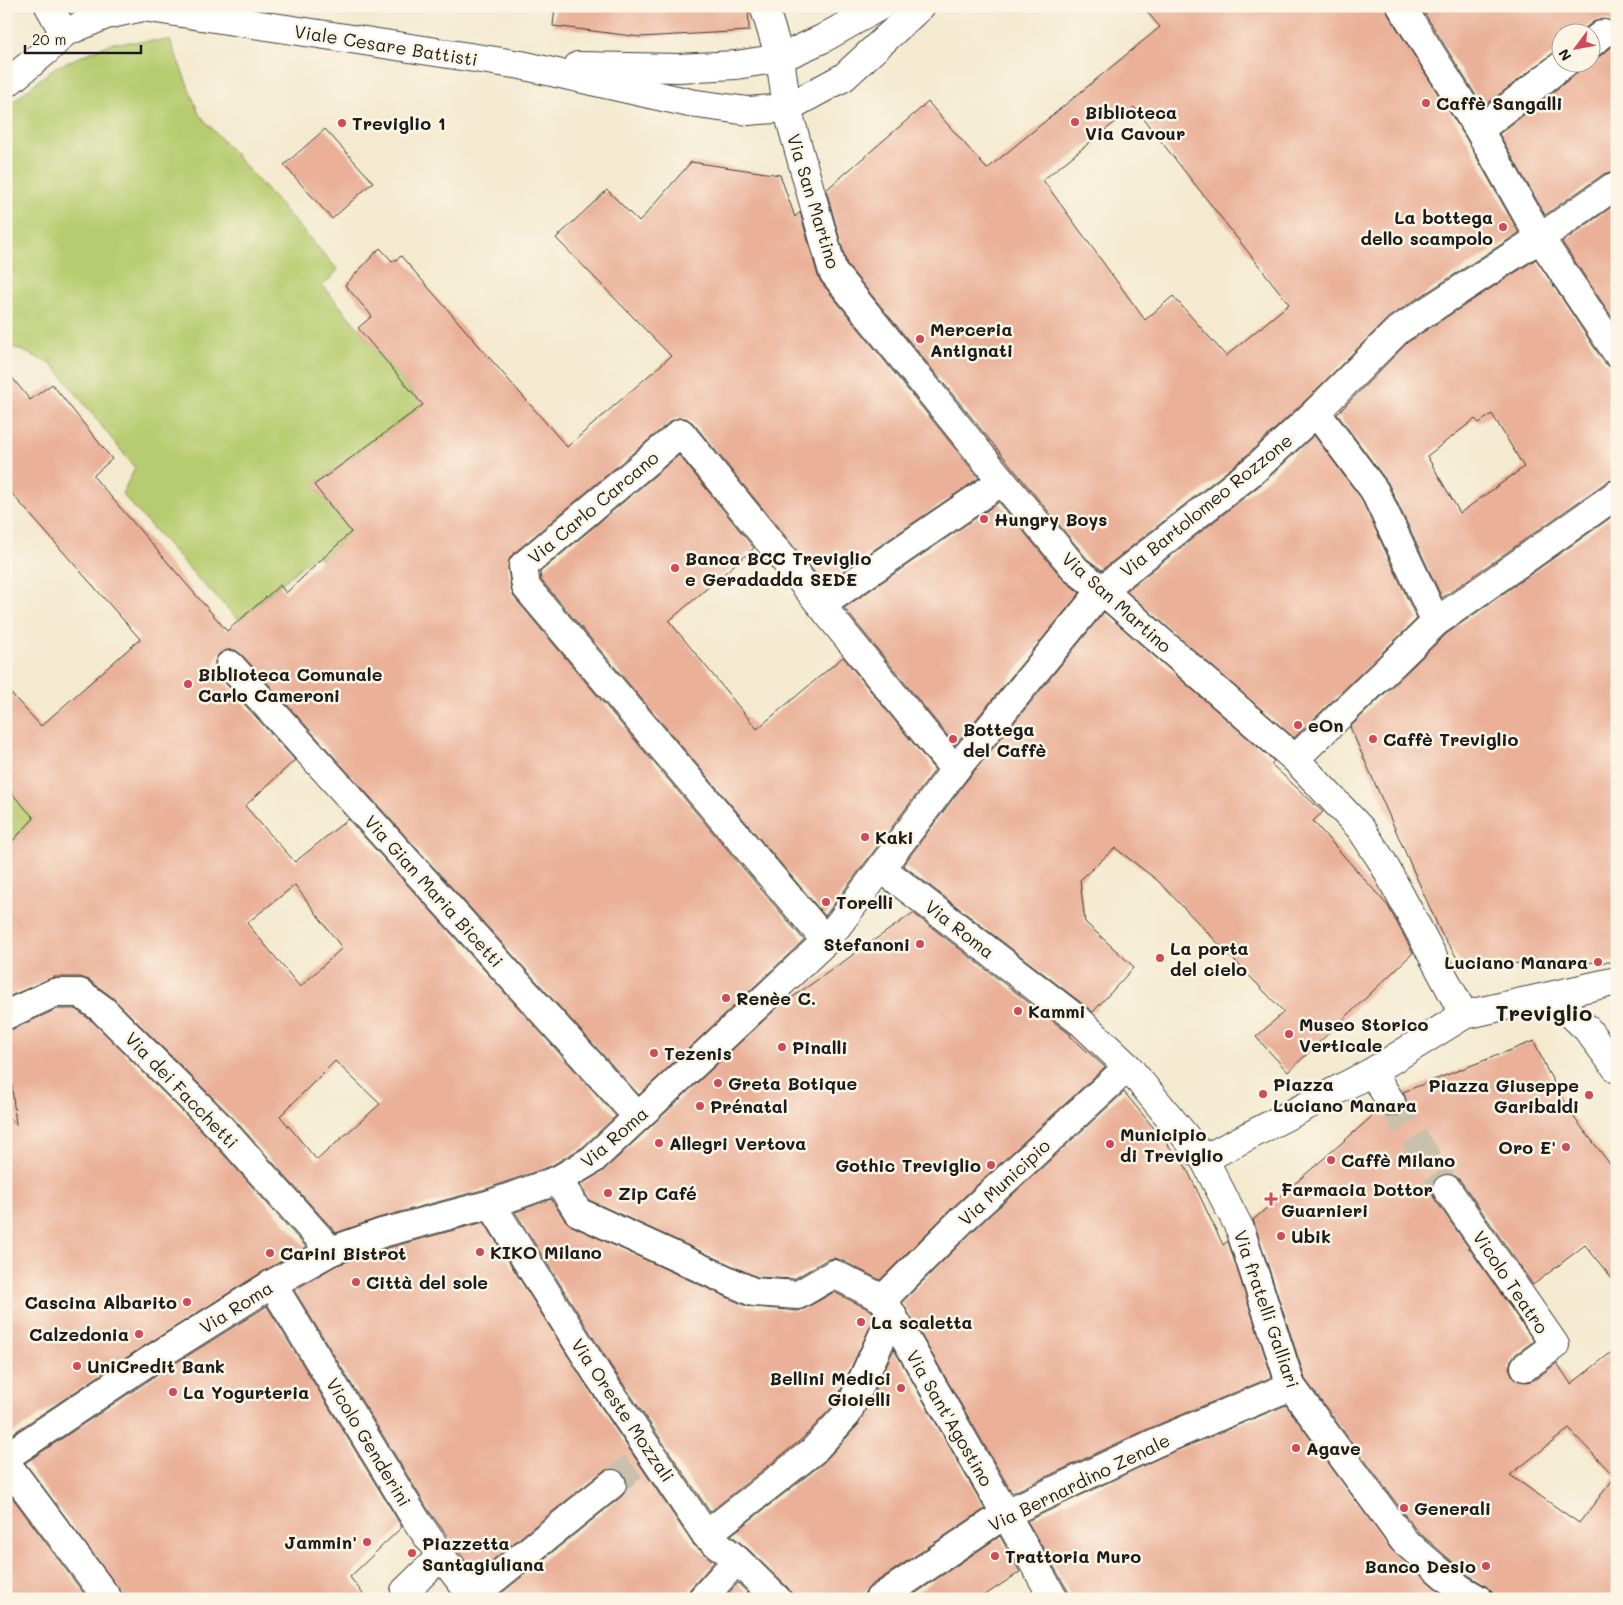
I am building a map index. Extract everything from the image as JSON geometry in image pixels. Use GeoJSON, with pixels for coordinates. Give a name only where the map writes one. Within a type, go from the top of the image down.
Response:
{"type":"FeatureCollection","features":[{"type":"Feature","properties":{"kind":"street"},"geometry":{"type":"LineString","coordinates":[[49,6],[64,33]]}},
{"type":"Feature","properties":{"kind":"street","name":"Via San Martino"},"geometry":{"type":"LineString","coordinates":[[764,6],[780,58],[787,108],[833,272],[1076,570],[1102,590],[1295,758],[1361,828],[1382,860],[1464,1015]]}},
{"type":"Feature","properties":{"kind":"street","name":"Viale Cesare Battisti"},"geometry":{"type":"LineString","coordinates":[[521,65],[678,68],[736,65],[780,58],[822,39],[880,6]]}},
{"type":"Feature","properties":{"kind":"street"},"geometry":{"type":"LineString","coordinates":[[787,108],[844,77],[921,6]]}},
{"type":"Feature","properties":{"kind":"street"},"geometry":{"type":"LineString","coordinates":[[1401,6],[1479,130],[1540,238],[1617,353]]}},
{"type":"Feature","properties":{"kind":"street","name":"Viale Cesare Battisti"},"geometry":{"type":"LineString","coordinates":[[6,84],[64,33],[106,15],[143,7],[521,65],[690,103],[748,111],[787,108]]}},
{"type":"Feature","properties":{"kind":"street"},"geometry":{"type":"LineString","coordinates":[[1479,130],[1553,72]]}},
{"type":"Feature","properties":{"kind":"street","name":"Via Bartolomeo Rozzone"},"geometry":{"type":"LineString","coordinates":[[881,868],[955,770],[1102,590],[1256,469],[1398,330],[1540,238],[1612,187]]}},
{"type":"Feature","properties":{"kind":"street"},"geometry":{"type":"LineString","coordinates":[[1316,412],[1374,490],[1436,622]]}},
{"type":"Feature","properties":{"kind":"street","name":"Via Carlo Carcano"},"geometry":{"type":"LineString","coordinates":[[826,941],[526,587],[522,566],[681,434],[955,770]]}},
{"type":"Feature","properties":{"kind":"street"},"geometry":{"type":"LineString","coordinates":[[821,605],[1002,481]]}},
{"type":"Feature","properties":{"kind":"street"},"geometry":{"type":"LineString","coordinates":[[1295,758],[1436,622],[1617,494]]}},
{"type":"Feature","properties":{"kind":"street","name":"Via Gian Maria Bicetti"},"geometry":{"type":"LineString","coordinates":[[230,665],[638,1117]]}},
{"type":"Feature","properties":{"kind":"street","name":"Via Roma"},"geometry":{"type":"LineString","coordinates":[[6,1457],[146,1363],[272,1284],[331,1251],[382,1233],[491,1204],[558,1180],[592,1160],[826,941],[881,868],[1082,1023],[1128,1067]]}},
{"type":"Feature","properties":{"kind":"street"},"geometry":{"type":"LineString","coordinates":[[1128,1067],[1204,1159],[1372,1072],[1464,1015],[1617,981]]}},
{"type":"Feature","properties":{"kind":"street","name":"Via dei Facchetti"},"geometry":{"type":"LineString","coordinates":[[6,1015],[54,993],[80,993],[102,1009],[220,1127],[331,1251]]}},
{"type":"Feature","properties":{"kind":"street"},"geometry":{"type":"LineString","coordinates":[[1552,996],[1588,1029],[1617,1069]]}},
{"type":"Feature","properties":{"kind":"street","name":"Via Municipio"},"geometry":{"type":"LineString","coordinates":[[706,1535],[813,1451],[847,1414],[887,1307],[963,1220],[1128,1067]]}},
{"type":"Feature","properties":{"kind":"street"},"geometry":{"type":"LineString","coordinates":[[1372,1072],[1391,1102]]}},
{"type":"Feature","properties":{"kind":"street","name":"Via fratelli Galliari"},"geometry":{"type":"LineString","coordinates":[[1204,1159],[1236,1218],[1291,1386],[1404,1541],[1459,1588],[1478,1599]]}},
{"type":"Feature","properties":{"kind":"street"},"geometry":{"type":"LineString","coordinates":[[558,1180],[578,1212],[753,1292],[798,1296],[834,1274],[887,1307]]}},
{"type":"Feature","properties":{"kind":"street","name":"Vicolo Teatro"},"geometry":{"type":"LineString","coordinates":[[1448,1189],[1554,1346],[1525,1367]]}},
{"type":"Feature","properties":{"kind":"street","name":"Via Oreste Mozzali"},"geometry":{"type":"LineString","coordinates":[[491,1204],[598,1375],[644,1457],[706,1535],[737,1560],[777,1599]]}},
{"type":"Feature","properties":{"kind":"street","name":"Vicolo Genderini"},"geometry":{"type":"LineString","coordinates":[[272,1284],[416,1520],[471,1597]]}},
{"type":"Feature","properties":{"kind":"street","name":"Via Sant'Agostino"},"geometry":{"type":"LineString","coordinates":[[887,1307],[1054,1599]]}},
{"type":"Feature","properties":{"kind":"street","name":"Via Bernardino Zenale"},"geometry":{"type":"LineString","coordinates":[[879,1599],[1005,1514],[1155,1443],[1291,1386]]}},
{"type":"Feature","properties":{"kind":"street"},"geometry":{"type":"LineString","coordinates":[[6,1463],[108,1599]]}},
{"type":"Feature","properties":{"kind":"street"},"geometry":{"type":"LineString","coordinates":[[471,1597],[612,1484]]}},
{"type":"Feature","properties":{"kind":"street"},"geometry":{"type":"LineString","coordinates":[[411,1599],[405,1591],[441,1556]]}},
{"type":"Feature","properties":{"kind":"street"},"geometry":{"type":"LineString","coordinates":[[702,1599],[737,1560]]}},
{"type":"Feature","properties":{"kind":"green space"},"geometry":{"type":"Polygon","coordinates":[[[170,40],[199,114],[338,270],[323,286],[423,405],[314,485],[351,532],[321,560],[317,553],[239,620],[202,583],[122,494],[135,468],[54,366],[17,348],[6,348],[6,107],[54,68],[112,43],[170,40]]]}},
{"type":"Feature","properties":{"kind":"green space"},"geometry":{"type":"Polygon","coordinates":[[[6,787],[46,804],[6,848],[6,787]]]}},
{"type":"Feature","properties":{"kind":"building"},"geometry":{"type":"Polygon","coordinates":[[[555,6],[748,6],[749,31],[640,37],[553,26],[555,6]]]}},
{"type":"Feature","properties":{"kind":"building"},"geometry":{"type":"Polygon","coordinates":[[[1142,6],[1385,6],[1388,14],[1466,138],[1519,233],[1389,317],[1305,401],[1245,457],[1102,570],[1087,559],[847,265],[826,190],[928,102],[987,169],[1160,27],[1142,6]],[[1134,107],[1043,180],[1145,320],[1173,296],[1226,356],[1289,304],[1134,107]]]}},
{"type":"Feature","properties":{"kind":"building"},"geometry":{"type":"Polygon","coordinates":[[[1420,6],[1617,6],[1617,28],[1609,20],[1601,19],[1593,22],[1550,22],[1550,56],[1483,107],[1420,6]]]}},
{"type":"Feature","properties":{"kind":"building"},"geometry":{"type":"Polygon","coordinates":[[[1617,41],[1617,172],[1604,174],[1545,215],[1499,134],[1577,72],[1600,72],[1600,56],[1617,41]]]}},
{"type":"Feature","properties":{"kind":"building"},"geometry":{"type":"Polygon","coordinates":[[[325,129],[373,182],[332,219],[284,165],[325,129]]]}},
{"type":"Feature","properties":{"kind":"building"},"geometry":{"type":"Polygon","coordinates":[[[691,162],[780,175],[795,217],[800,212],[821,282],[979,478],[824,584],[693,423],[686,418],[678,418],[671,421],[513,554],[509,560],[508,568],[514,597],[804,940],[639,1095],[242,655],[235,650],[227,650],[219,654],[215,661],[218,675],[295,760],[245,806],[295,862],[348,819],[616,1116],[583,1147],[551,1166],[486,1189],[378,1218],[336,1233],[231,1116],[113,998],[89,980],[80,977],[54,977],[6,998],[6,848],[34,818],[6,787],[6,688],[41,726],[140,639],[6,487],[6,370],[30,400],[52,384],[112,459],[93,476],[227,631],[280,585],[286,593],[351,532],[314,485],[423,405],[358,328],[372,316],[345,285],[380,248],[393,262],[401,256],[567,447],[671,356],[556,238],[607,190],[639,222],[691,162]],[[295,885],[247,923],[300,987],[342,948],[295,885]],[[335,1061],[280,1116],[317,1160],[380,1104],[335,1061]]]}},
{"type":"Feature","properties":{"kind":"building"},"geometry":{"type":"Polygon","coordinates":[[[1617,203],[1617,325],[1562,242],[1617,203]]]}},
{"type":"Feature","properties":{"kind":"building"},"geometry":{"type":"Polygon","coordinates":[[[1536,259],[1604,362],[1610,367],[1617,368],[1617,479],[1608,481],[1442,598],[1388,483],[1337,414],[1408,342],[1536,259]],[[1492,414],[1479,423],[1475,419],[1427,456],[1460,513],[1524,467],[1492,414]]]}},
{"type":"Feature","properties":{"kind":"building"},"geometry":{"type":"Polygon","coordinates":[[[1314,435],[1361,498],[1417,619],[1294,738],[1126,591],[1265,481],[1314,435]]]}},
{"type":"Feature","properties":{"kind":"building"},"geometry":{"type":"Polygon","coordinates":[[[679,455],[754,548],[669,621],[757,729],[843,657],[935,770],[825,916],[541,580],[540,572],[679,455]]]}},
{"type":"Feature","properties":{"kind":"building"},"geometry":{"type":"Polygon","coordinates":[[[999,502],[1064,580],[1080,593],[955,745],[844,608],[999,502]]]}},
{"type":"Feature","properties":{"kind":"building"},"geometry":{"type":"Polygon","coordinates":[[[1617,513],[1617,962],[1521,963],[1463,967],[1441,933],[1350,727],[1446,634],[1617,513]]]}},
{"type":"Feature","properties":{"kind":"building"},"geometry":{"type":"Polygon","coordinates":[[[1104,612],[1274,761],[1271,764],[1323,812],[1313,821],[1388,906],[1413,953],[1288,1072],[1256,1037],[1284,1012],[1157,880],[1115,848],[1080,880],[1085,922],[1134,967],[1093,1012],[903,865],[967,780],[1104,612]]]}},
{"type":"Feature","properties":{"kind":"building"},"geometry":{"type":"Polygon","coordinates":[[[913,913],[1071,1035],[1105,1067],[952,1208],[880,1280],[834,1258],[826,1260],[794,1279],[757,1277],[589,1200],[580,1185],[603,1171],[777,1008],[913,913]]]}},
{"type":"Feature","properties":{"kind":"building"},"geometry":{"type":"Polygon","coordinates":[[[57,1009],[75,1009],[92,1021],[209,1138],[306,1247],[138,1350],[6,1438],[6,1114],[16,1125],[6,1030],[13,1029],[57,1009]]]}},
{"type":"Feature","properties":{"kind":"building"},"geometry":{"type":"Polygon","coordinates":[[[1534,1041],[1547,1070],[1572,1115],[1617,1173],[1617,1285],[1585,1245],[1533,1285],[1460,1180],[1454,1175],[1446,1173],[1439,1176],[1433,1182],[1432,1191],[1434,1198],[1534,1341],[1511,1360],[1509,1368],[1513,1377],[1519,1381],[1527,1382],[1534,1380],[1557,1363],[1571,1384],[1617,1348],[1617,1599],[1494,1599],[1492,1592],[1486,1586],[1468,1575],[1416,1530],[1305,1379],[1253,1220],[1378,1111],[1384,1116],[1391,1118],[1400,1115],[1405,1110],[1407,1102],[1403,1092],[1534,1041]],[[1569,1429],[1510,1475],[1579,1523],[1615,1477],[1569,1429]]]}},
{"type":"Feature","properties":{"kind":"building"},"geometry":{"type":"Polygon","coordinates":[[[1124,1092],[1186,1167],[1223,1245],[1228,1241],[1272,1377],[1148,1429],[1012,1493],[902,1302],[974,1230],[1124,1092]]]}},
{"type":"Feature","properties":{"kind":"building"},"geometry":{"type":"Polygon","coordinates":[[[551,1199],[565,1220],[572,1226],[746,1306],[798,1311],[834,1292],[872,1311],[875,1316],[834,1405],[802,1439],[710,1512],[611,1366],[515,1212],[551,1199]]]}},
{"type":"Feature","properties":{"kind":"building"},"geometry":{"type":"Polygon","coordinates":[[[484,1222],[585,1383],[693,1544],[714,1562],[690,1589],[687,1599],[494,1599],[622,1496],[627,1489],[624,1475],[617,1469],[609,1469],[602,1472],[475,1574],[429,1511],[294,1290],[337,1265],[387,1248],[484,1222]]]}},
{"type":"Feature","properties":{"kind":"building"},"geometry":{"type":"Polygon","coordinates":[[[267,1306],[402,1527],[350,1577],[367,1599],[123,1599],[120,1590],[25,1463],[155,1376],[267,1306]]]}},
{"type":"Feature","properties":{"kind":"building"},"geometry":{"type":"Polygon","coordinates":[[[894,1349],[985,1509],[870,1586],[865,1592],[864,1599],[792,1599],[792,1594],[788,1588],[731,1535],[823,1463],[858,1425],[894,1349]]]}},
{"type":"Feature","properties":{"kind":"building"},"geometry":{"type":"Polygon","coordinates":[[[1286,1405],[1392,1550],[1448,1599],[1070,1599],[1068,1591],[1027,1521],[1161,1457],[1286,1405]]]}},
{"type":"Feature","properties":{"kind":"building"},"geometry":{"type":"Polygon","coordinates":[[[6,1489],[88,1599],[6,1599],[6,1489]]]}},
{"type":"Feature","properties":{"kind":"building"},"geometry":{"type":"Polygon","coordinates":[[[1000,1536],[1020,1572],[979,1599],[907,1599],[1000,1536]]]}},
{"type":"Feature","properties":{"kind":"building"},"geometry":{"type":"Polygon","coordinates":[[[738,1583],[754,1599],[723,1599],[738,1583]]]}},
{"type":"Feature","properties":{"kind":"tunnel"},"geometry":{"type":"LineString","coordinates":[[1391,1102],[1447,1189]]}},
{"type":"Feature","properties":{"kind":"tunnel"},"geometry":{"type":"LineString","coordinates":[[612,1484],[638,1462]]}},
{"type":"Feature","properties":{"kind":"place","name":"Caffè Sangalli"},"geometry":{"type":"Point","coordinates":[1426,103]}},
{"type":"Feature","properties":{"kind":"place","name":"Biblioteca Via Cavour"},"geometry":{"type":"Point","coordinates":[1075,122]}},
{"type":"Feature","properties":{"kind":"place","name":"Treviglio 1"},"geometry":{"type":"Point","coordinates":[342,123]}},
{"type":"Feature","properties":{"kind":"place","name":"La bottega dello scampolo"},"geometry":{"type":"Point","coordinates":[1503,227]}},
{"type":"Feature","properties":{"kind":"place","name":"Merceria Antignati"},"geometry":{"type":"Point","coordinates":[920,339]}},
{"type":"Feature","properties":{"kind":"place","name":"Hungry Boys"},"geometry":{"type":"Point","coordinates":[984,519]}},
{"type":"Feature","properties":{"kind":"place","name":"Banca BCC Treviglio e Geradadda SEDE"},"geometry":{"type":"Point","coordinates":[675,568]}},
{"type":"Feature","properties":{"kind":"place","name":"Biblioteca Comunale Carlo Cameroni"},"geometry":{"type":"Point","coordinates":[188,684]}},
{"type":"Feature","properties":{"kind":"place","name":"eOn"},"geometry":{"type":"Point","coordinates":[1298,725]}},
{"type":"Feature","properties":{"kind":"place","name":"Bottega del Caffè"},"geometry":{"type":"Point","coordinates":[953,739]}},
{"type":"Feature","properties":{"kind":"place","name":"Caffè Treviglio"},"geometry":{"type":"Point","coordinates":[1373,739]}},
{"type":"Feature","properties":{"kind":"place","name":"Kaki"},"geometry":{"type":"Point","coordinates":[865,837]}},
{"type":"Feature","properties":{"kind":"place","name":"Torelli"},"geometry":{"type":"Point","coordinates":[826,902]}},
{"type":"Feature","properties":{"kind":"place","name":"Stefanoni"},"geometry":{"type":"Point","coordinates":[920,944]}},
{"type":"Feature","properties":{"kind":"place","name":"La porta del cielo"},"geometry":{"type":"Point","coordinates":[1160,958]}},
{"type":"Feature","properties":{"kind":"place","name":"Luciano Manara"},"geometry":{"type":"Point","coordinates":[1598,962]}},
{"type":"Feature","properties":{"kind":"place","name":"Renèe C."},"geometry":{"type":"Point","coordinates":[726,998]}},
{"type":"Feature","properties":{"kind":"place","name":"Kammi"},"geometry":{"type":"Point","coordinates":[1018,1011]}},
{"type":"Feature","properties":{"kind":"place","name":"Museo Storico Verticale"},"geometry":{"type":"Point","coordinates":[1289,1034]}},
{"type":"Feature","properties":{"kind":"place","name":"Pinalli"},"geometry":{"type":"Point","coordinates":[782,1047]}},
{"type":"Feature","properties":{"kind":"place","name":"Tezenis"},"geometry":{"type":"Point","coordinates":[654,1053]}},
{"type":"Feature","properties":{"kind":"place","name":"Greta Botique"},"geometry":{"type":"Point","coordinates":[718,1083]}},
{"type":"Feature","properties":{"kind":"place","name":"Piazza Luciano Manara"},"geometry":{"type":"Point","coordinates":[1263,1094]}},
{"type":"Feature","properties":{"kind":"place","name":"Piazza Giuseppe Garibaldi"},"geometry":{"type":"Point","coordinates":[1589,1095]}},
{"type":"Feature","properties":{"kind":"place","name":"Prénatal"},"geometry":{"type":"Point","coordinates":[700,1106]}},
{"type":"Feature","properties":{"kind":"place","name":"Allegri Vertova"},"geometry":{"type":"Point","coordinates":[659,1143]}},
{"type":"Feature","properties":{"kind":"place","name":"Municipio di Treviglio"},"geometry":{"type":"Point","coordinates":[1110,1144]}},
{"type":"Feature","properties":{"kind":"place","name":"Oro E'"},"geometry":{"type":"Point","coordinates":[1566,1147]}},
{"type":"Feature","properties":{"kind":"place","name":"Caffè Milano"},"geometry":{"type":"Point","coordinates":[1331,1160]}},
{"type":"Feature","properties":{"kind":"place","name":"Gothic Treviglio"},"geometry":{"type":"Point","coordinates":[991,1165]}},
{"type":"Feature","properties":{"kind":"place","name":"Zip Café"},"geometry":{"type":"Point","coordinates":[608,1193]}},
{"type":"Feature","properties":{"kind":"place","name":"Farmacia Dottor Guarnieri"},"geometry":{"type":"Point","coordinates":[1271,1199]}},
{"type":"Feature","properties":{"kind":"place","name":"Ubik"},"geometry":{"type":"Point","coordinates":[1281,1236]}},
{"type":"Feature","properties":{"kind":"place","name":"KIKO Milano"},"geometry":{"type":"Point","coordinates":[480,1252]}},
{"type":"Feature","properties":{"kind":"place","name":"Carini Bistrot"},"geometry":{"type":"Point","coordinates":[270,1253]}},
{"type":"Feature","properties":{"kind":"place","name":"Città del sole"},"geometry":{"type":"Point","coordinates":[356,1282]}},
{"type":"Feature","properties":{"kind":"place","name":"Cascina Albarito"},"geometry":{"type":"Point","coordinates":[187,1302]}},
{"type":"Feature","properties":{"kind":"place","name":"La scaletta"},"geometry":{"type":"Point","coordinates":[861,1322]}},
{"type":"Feature","properties":{"kind":"place","name":"Calzedonia"},"geometry":{"type":"Point","coordinates":[139,1334]}},
{"type":"Feature","properties":{"kind":"place","name":"UniCredit Bank"},"geometry":{"type":"Point","coordinates":[77,1366]}},
{"type":"Feature","properties":{"kind":"place","name":"Bellini Medici Gioielli"},"geometry":{"type":"Point","coordinates":[901,1388]}},
{"type":"Feature","properties":{"kind":"place","name":"La Yogurteria"},"geometry":{"type":"Point","coordinates":[173,1392]}},
{"type":"Feature","properties":{"kind":"place","name":"Agave"},"geometry":{"type":"Point","coordinates":[1296,1448]}},
{"type":"Feature","properties":{"kind":"place","name":"Generali"},"geometry":{"type":"Point","coordinates":[1404,1508]}},
{"type":"Feature","properties":{"kind":"place","name":"Jammin'"},"geometry":{"type":"Point","coordinates":[367,1542]}},
{"type":"Feature","properties":{"kind":"place","name":"Piazzetta Santagiuliana"},"geometry":{"type":"Point","coordinates":[412,1553]}},
{"type":"Feature","properties":{"kind":"place","name":"Trattoria Muro"},"geometry":{"type":"Point","coordinates":[995,1556]}},
{"type":"Feature","properties":{"kind":"place","name":"Banco Desio"},"geometry":{"type":"Point","coordinates":[1486,1566]}},
{"type":"Feature","properties":{"kind":"district","name":"Treviglio"},"geometry":{"type":"Point","coordinates":[1544,1012]}}]}
